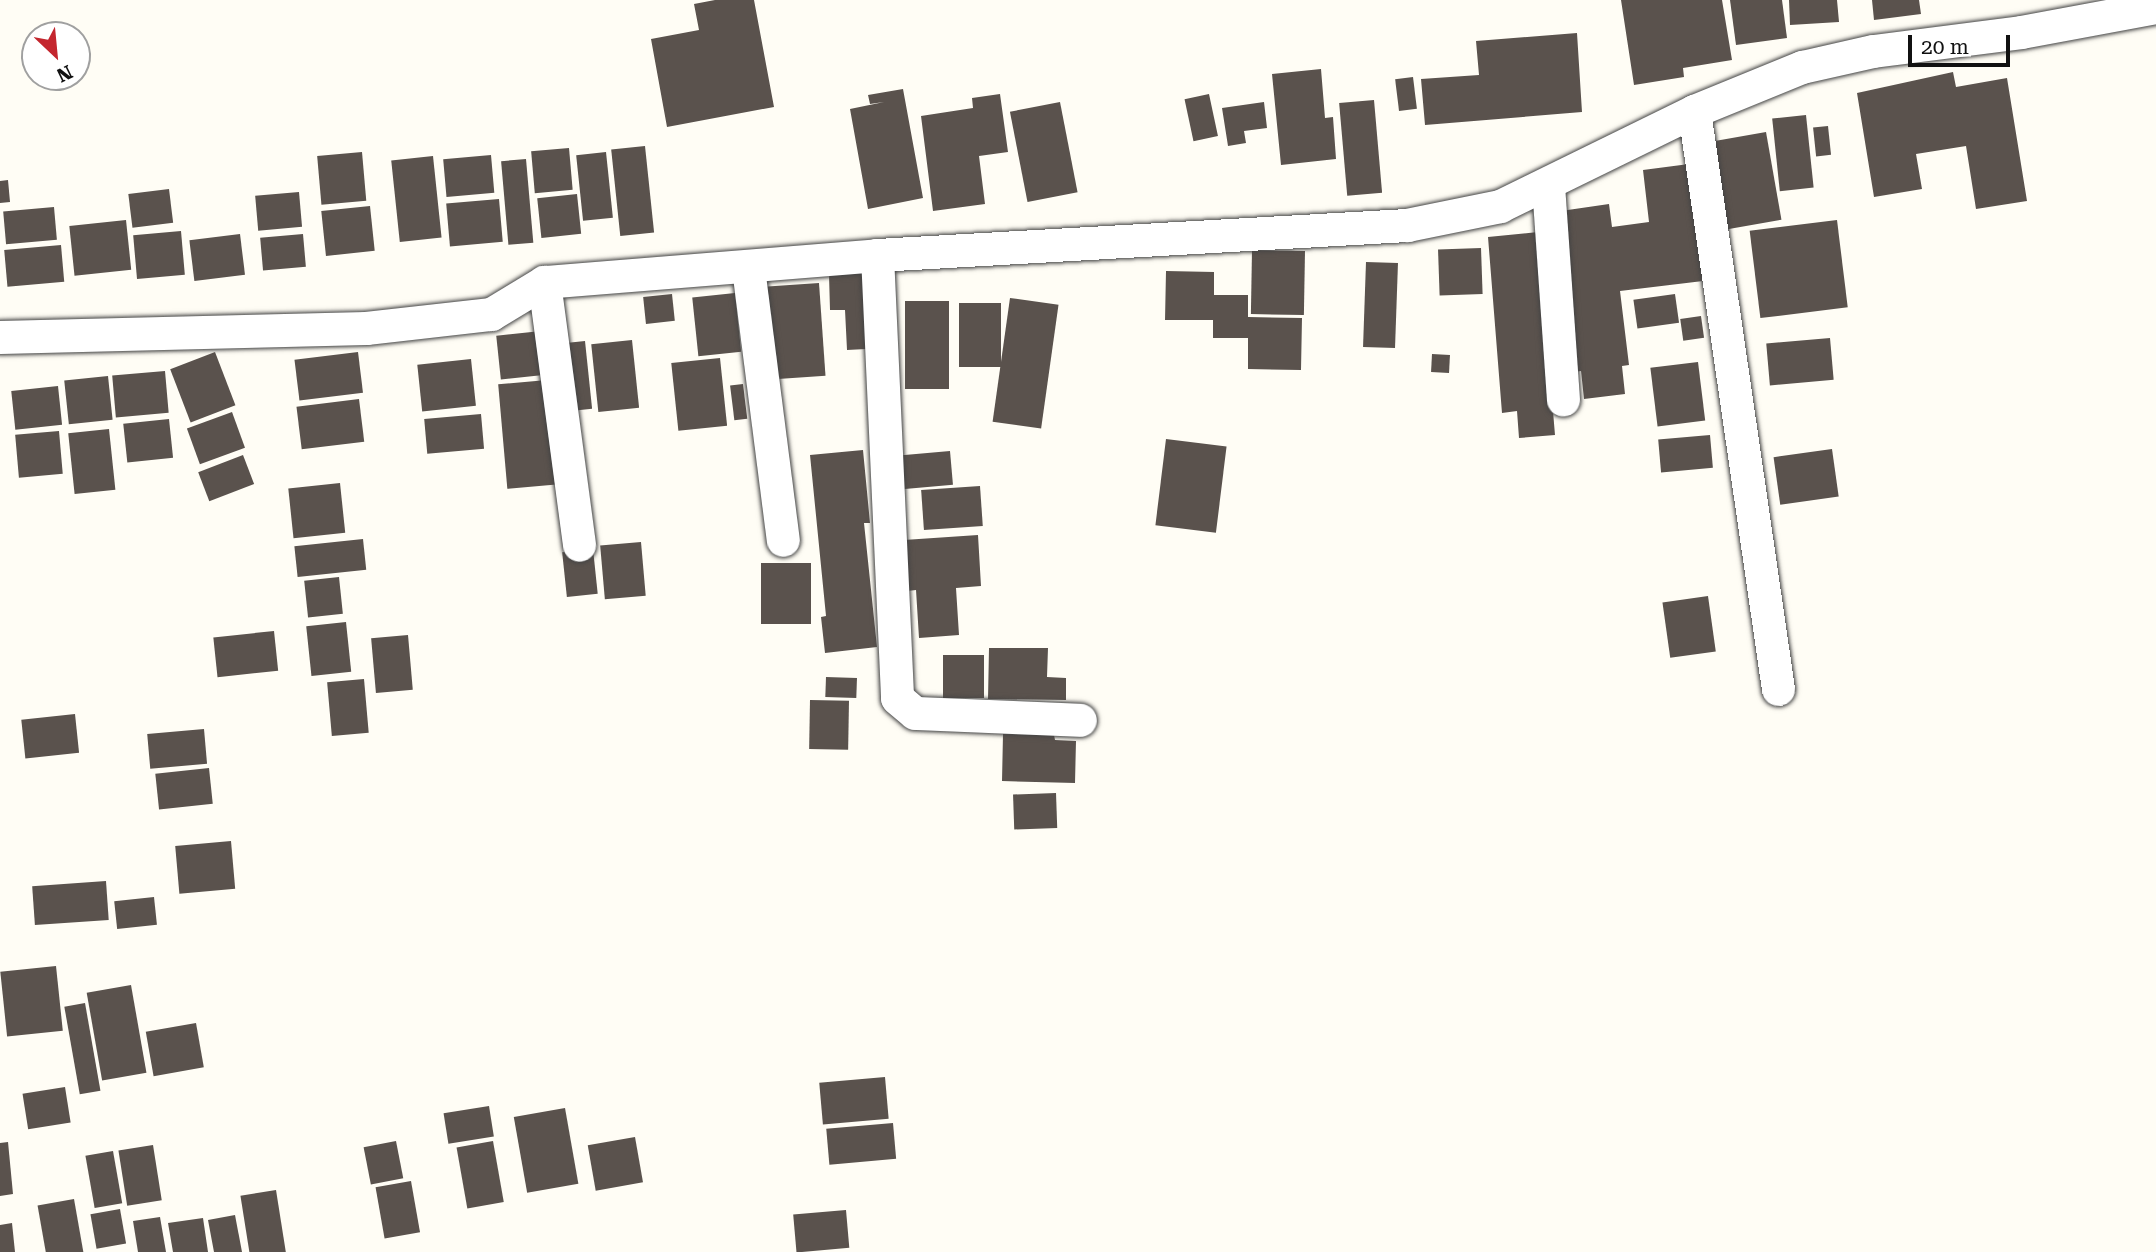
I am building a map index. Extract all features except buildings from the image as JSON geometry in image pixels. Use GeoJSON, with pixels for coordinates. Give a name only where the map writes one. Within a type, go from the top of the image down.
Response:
{"type":"FeatureCollection","features":[{"type":"Feature","properties":{"kind":"street"},"geometry":{"type":"LineString","coordinates":[[0,337],[380,326],[491,314],[544,282],[877,256],[1407,225],[1500,206],[1548,185],[1694,111],[1802,67],[1873,51],[2021,32],[2156,7]]}},
{"type":"Feature","properties":{"kind":"street"},"geometry":{"type":"LineString","coordinates":[[1694,111],[1778,690]]}},
{"type":"Feature","properties":{"kind":"street"},"geometry":{"type":"LineString","coordinates":[[1548,185],[1563,399]]}},
{"type":"Feature","properties":{"kind":"street"},"geometry":{"type":"LineString","coordinates":[[877,256],[897,698],[915,713],[1080,720]]}},
{"type":"Feature","properties":{"kind":"street"},"geometry":{"type":"LineString","coordinates":[[748,268],[783,540]]}},
{"type":"Feature","properties":{"kind":"street"},"geometry":{"type":"LineString","coordinates":[[544,282],[579,545]]}}]}
